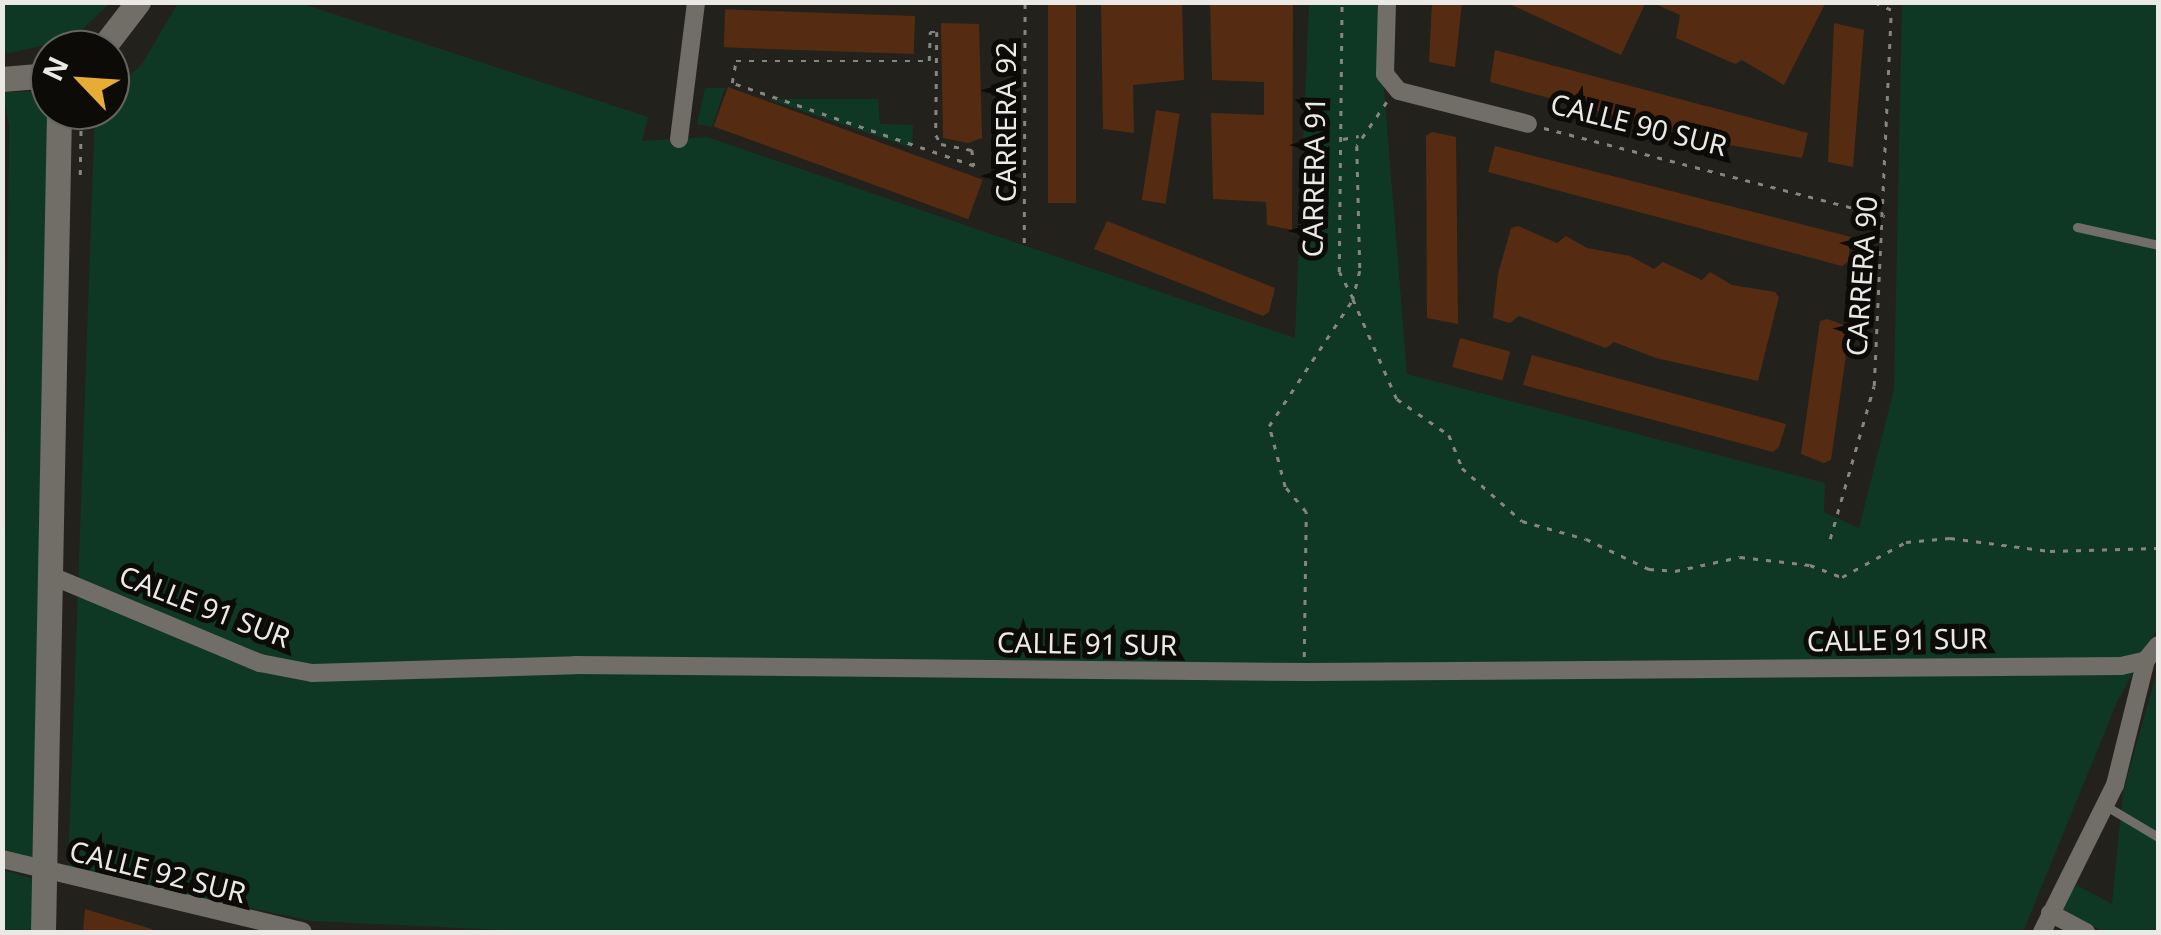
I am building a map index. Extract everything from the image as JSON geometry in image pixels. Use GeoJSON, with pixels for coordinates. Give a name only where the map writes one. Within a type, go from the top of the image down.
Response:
{"type":"FeatureCollection","features":[{"type":"Feature","properties":{"kind":"main road"},"geometry":{"type":"LineString","coordinates":[[118,30],[138,2]]}},
{"type":"Feature","properties":{"kind":"main road"},"geometry":{"type":"LineString","coordinates":[[2,79],[30,77]]}},
{"type":"Feature","properties":{"kind":"main road"},"geometry":{"type":"LineString","coordinates":[[43,932],[58,130]]}},
{"type":"Feature","properties":{"kind":"street"},"geometry":{"type":"LineString","coordinates":[[679,139],[696,2]]}},
{"type":"Feature","properties":{"kind":"street"},"geometry":{"type":"LineString","coordinates":[[1386,2],[1385,74],[1399,91]]}},
{"type":"Feature","properties":{"kind":"street","name":"CALLE 90 SUR"},"geometry":{"type":"LineString","coordinates":[[1399,91],[1528,124]]}},
{"type":"Feature","properties":{"kind":"street","name":"CALLE 91 SUR"},"geometry":{"type":"LineString","coordinates":[[47,574],[260,663],[312,673],[576,665],[1309,672],[2120,666],[2146,660]]}},
{"type":"Feature","properties":{"kind":"street"},"geometry":{"type":"LineString","coordinates":[[2042,932],[2125,760],[2146,660],[2158,645]]}},
{"type":"Feature","properties":{"kind":"street","name":"CALLE 92 SUR"},"geometry":{"type":"LineString","coordinates":[[2,859],[302,931]]}},
{"type":"Feature","properties":{"kind":"street"},"geometry":{"type":"LineString","coordinates":[[2050,913],[2086,932]]}},
{"type":"Feature","properties":{"kind":"lane"},"geometry":{"type":"LineString","coordinates":[[2077,227],[2158,244]]}},
{"type":"Feature","properties":{"kind":"lane"},"geometry":{"type":"LineString","coordinates":[[2106,806],[2158,837]]}},
{"type":"Feature","properties":{"kind":"path","name":"CARRERA 92"},"geometry":{"type":"LineString","coordinates":[[1024,242],[1025,2]]}},
{"type":"Feature","properties":{"kind":"path","name":"CARRERA 91"},"geometry":{"type":"LineString","coordinates":[[1342,2],[1339,272],[1397,399],[1449,435],[1462,468],[1482,491],[1522,521],[1586,540],[1649,570],[1740,557],[1810,566],[1842,577],[1906,542],[1950,538],[2050,550],[2158,548]]}},
{"type":"Feature","properties":{"kind":"path","name":"CARRERA 90"},"geometry":{"type":"LineString","coordinates":[[1830,539],[1874,386],[1886,216],[1891,10],[1873,2]]}},
{"type":"Feature","properties":{"kind":"path"},"geometry":{"type":"LineString","coordinates":[[930,32],[937,32],[936,136],[941,144],[972,150],[974,166],[732,83],[730,67],[736,61],[929,61],[930,32]]}},
{"type":"Feature","properties":{"kind":"path"},"geometry":{"type":"LineString","coordinates":[[1342,139],[1359,136],[1399,91]]}},
{"type":"Feature","properties":{"kind":"path","name":"CALLE 90 SUR"},"geometry":{"type":"LineString","coordinates":[[1528,124],[1886,216]]}},
{"type":"Feature","properties":{"kind":"path"},"geometry":{"type":"LineString","coordinates":[[1309,672],[1306,512],[1285,487],[1269,426],[1353,299],[1360,271],[1359,136]]}},
{"type":"Feature","properties":{"kind":"green space"},"geometry":{"type":"Polygon","coordinates":[[[3,2],[110,3],[82,30],[30,30],[30,48],[3,52],[3,2]]]}},
{"type":"Feature","properties":{"kind":"green space"},"geometry":{"type":"Polygon","coordinates":[[[178,3],[300,3],[648,117],[642,141],[707,137],[1295,338],[1309,3],[1377,3],[1407,374],[1825,483],[1824,512],[1859,528],[1894,389],[1902,3],[2158,3],[2158,627],[2117,702],[2023,932],[548,932],[312,921],[68,869],[94,130],[130,130],[130,75],[142,64],[178,3]]]}},
{"type":"Feature","properties":{"kind":"green space"},"geometry":{"type":"Polygon","coordinates":[[[705,88],[725,88],[712,127],[697,124],[705,88]]]}},
{"type":"Feature","properties":{"kind":"green space"},"geometry":{"type":"Polygon","coordinates":[[[30,91],[30,130],[49,130],[33,860],[2,851],[9,126],[3,92],[30,91]]]}},
{"type":"Feature","properties":{"kind":"green space"},"geometry":{"type":"Polygon","coordinates":[[[767,99],[878,99],[880,124],[913,125],[912,148],[767,99]]]}},
{"type":"Feature","properties":{"kind":"green space"},"geometry":{"type":"Polygon","coordinates":[[[2158,668],[2158,932],[2104,932],[2061,909],[2076,885],[2112,904],[2123,792],[2158,668]]]}},
{"type":"Feature","properties":{"kind":"green space"},"geometry":{"type":"Polygon","coordinates":[[[2,870],[34,879],[33,932],[3,932],[2,870]]]}},
{"type":"Feature","properties":{"kind":"building"},"geometry":{"type":"Polygon","coordinates":[[[1048,2],[1076,2],[1076,203],[1048,203],[1048,2]]]}},
{"type":"Feature","properties":{"kind":"building"},"geometry":{"type":"Polygon","coordinates":[[[1101,2],[1182,2],[1184,80],[1133,85],[1134,133],[1103,129],[1101,2]]]}},
{"type":"Feature","properties":{"kind":"building"},"geometry":{"type":"Polygon","coordinates":[[[1210,2],[1293,2],[1292,230],[1267,225],[1266,202],[1213,199],[1211,113],[1264,115],[1264,82],[1212,80],[1210,2]]]}},
{"type":"Feature","properties":{"kind":"building"},"geometry":{"type":"Polygon","coordinates":[[[1432,2],[1462,2],[1455,67],[1429,62],[1432,2]]]}},
{"type":"Feature","properties":{"kind":"building"},"geometry":{"type":"Polygon","coordinates":[[[1505,2],[1646,2],[1621,55],[1505,2]]]}},
{"type":"Feature","properties":{"kind":"building"},"geometry":{"type":"Polygon","coordinates":[[[1651,2],[1826,2],[1784,85],[1742,60],[1735,64],[1676,38],[1680,15],[1651,2]]]}},
{"type":"Feature","properties":{"kind":"building"},"geometry":{"type":"Polygon","coordinates":[[[725,9],[915,16],[914,54],[724,47],[725,9]]]}},
{"type":"Feature","properties":{"kind":"building"},"geometry":{"type":"Polygon","coordinates":[[[941,23],[979,24],[982,138],[968,143],[943,138],[941,23]]]}},
{"type":"Feature","properties":{"kind":"building"},"geometry":{"type":"Polygon","coordinates":[[[1834,23],[1864,30],[1853,167],[1828,162],[1834,23]]]}},
{"type":"Feature","properties":{"kind":"building"},"geometry":{"type":"Polygon","coordinates":[[[1495,50],[1808,133],[1802,158],[1713,142],[1490,82],[1495,50]]]}},
{"type":"Feature","properties":{"kind":"building"},"geometry":{"type":"Polygon","coordinates":[[[728,87],[983,180],[968,219],[714,126],[728,87]]]}},
{"type":"Feature","properties":{"kind":"building"},"geometry":{"type":"Polygon","coordinates":[[[1156,110],[1180,114],[1165,204],[1142,200],[1156,110]]]}},
{"type":"Feature","properties":{"kind":"building"},"geometry":{"type":"Polygon","coordinates":[[[1432,132],[1456,137],[1458,324],[1427,318],[1426,136],[1432,132]]]}},
{"type":"Feature","properties":{"kind":"building"},"geometry":{"type":"Polygon","coordinates":[[[1495,146],[1851,237],[1848,262],[1842,266],[1488,172],[1495,146]]]}},
{"type":"Feature","properties":{"kind":"building"},"geometry":{"type":"Polygon","coordinates":[[[1107,221],[1275,288],[1269,312],[1263,316],[1094,249],[1107,221]]]}},
{"type":"Feature","properties":{"kind":"building"},"geometry":{"type":"Polygon","coordinates":[[[1518,226],[1557,243],[1566,236],[1587,248],[1630,256],[1654,269],[1663,262],[1702,280],[1710,272],[1732,285],[1775,292],[1779,297],[1758,381],[1656,358],[1614,342],[1606,348],[1519,316],[1510,323],[1493,318],[1498,274],[1511,228],[1518,226]]]}},
{"type":"Feature","properties":{"kind":"building"},"geometry":{"type":"Polygon","coordinates":[[[1827,319],[1850,327],[1831,460],[1824,463],[1801,454],[1820,321],[1827,319]]]}},
{"type":"Feature","properties":{"kind":"building"},"geometry":{"type":"Polygon","coordinates":[[[1460,338],[1510,351],[1502,380],[1452,367],[1460,338]]]}},
{"type":"Feature","properties":{"kind":"building"},"geometry":{"type":"Polygon","coordinates":[[[1532,355],[1786,424],[1779,447],[1773,452],[1523,385],[1532,355]]]}},
{"type":"Feature","properties":{"kind":"building"},"geometry":{"type":"Polygon","coordinates":[[[85,909],[152,929],[83,932],[85,909]]]}}]}
